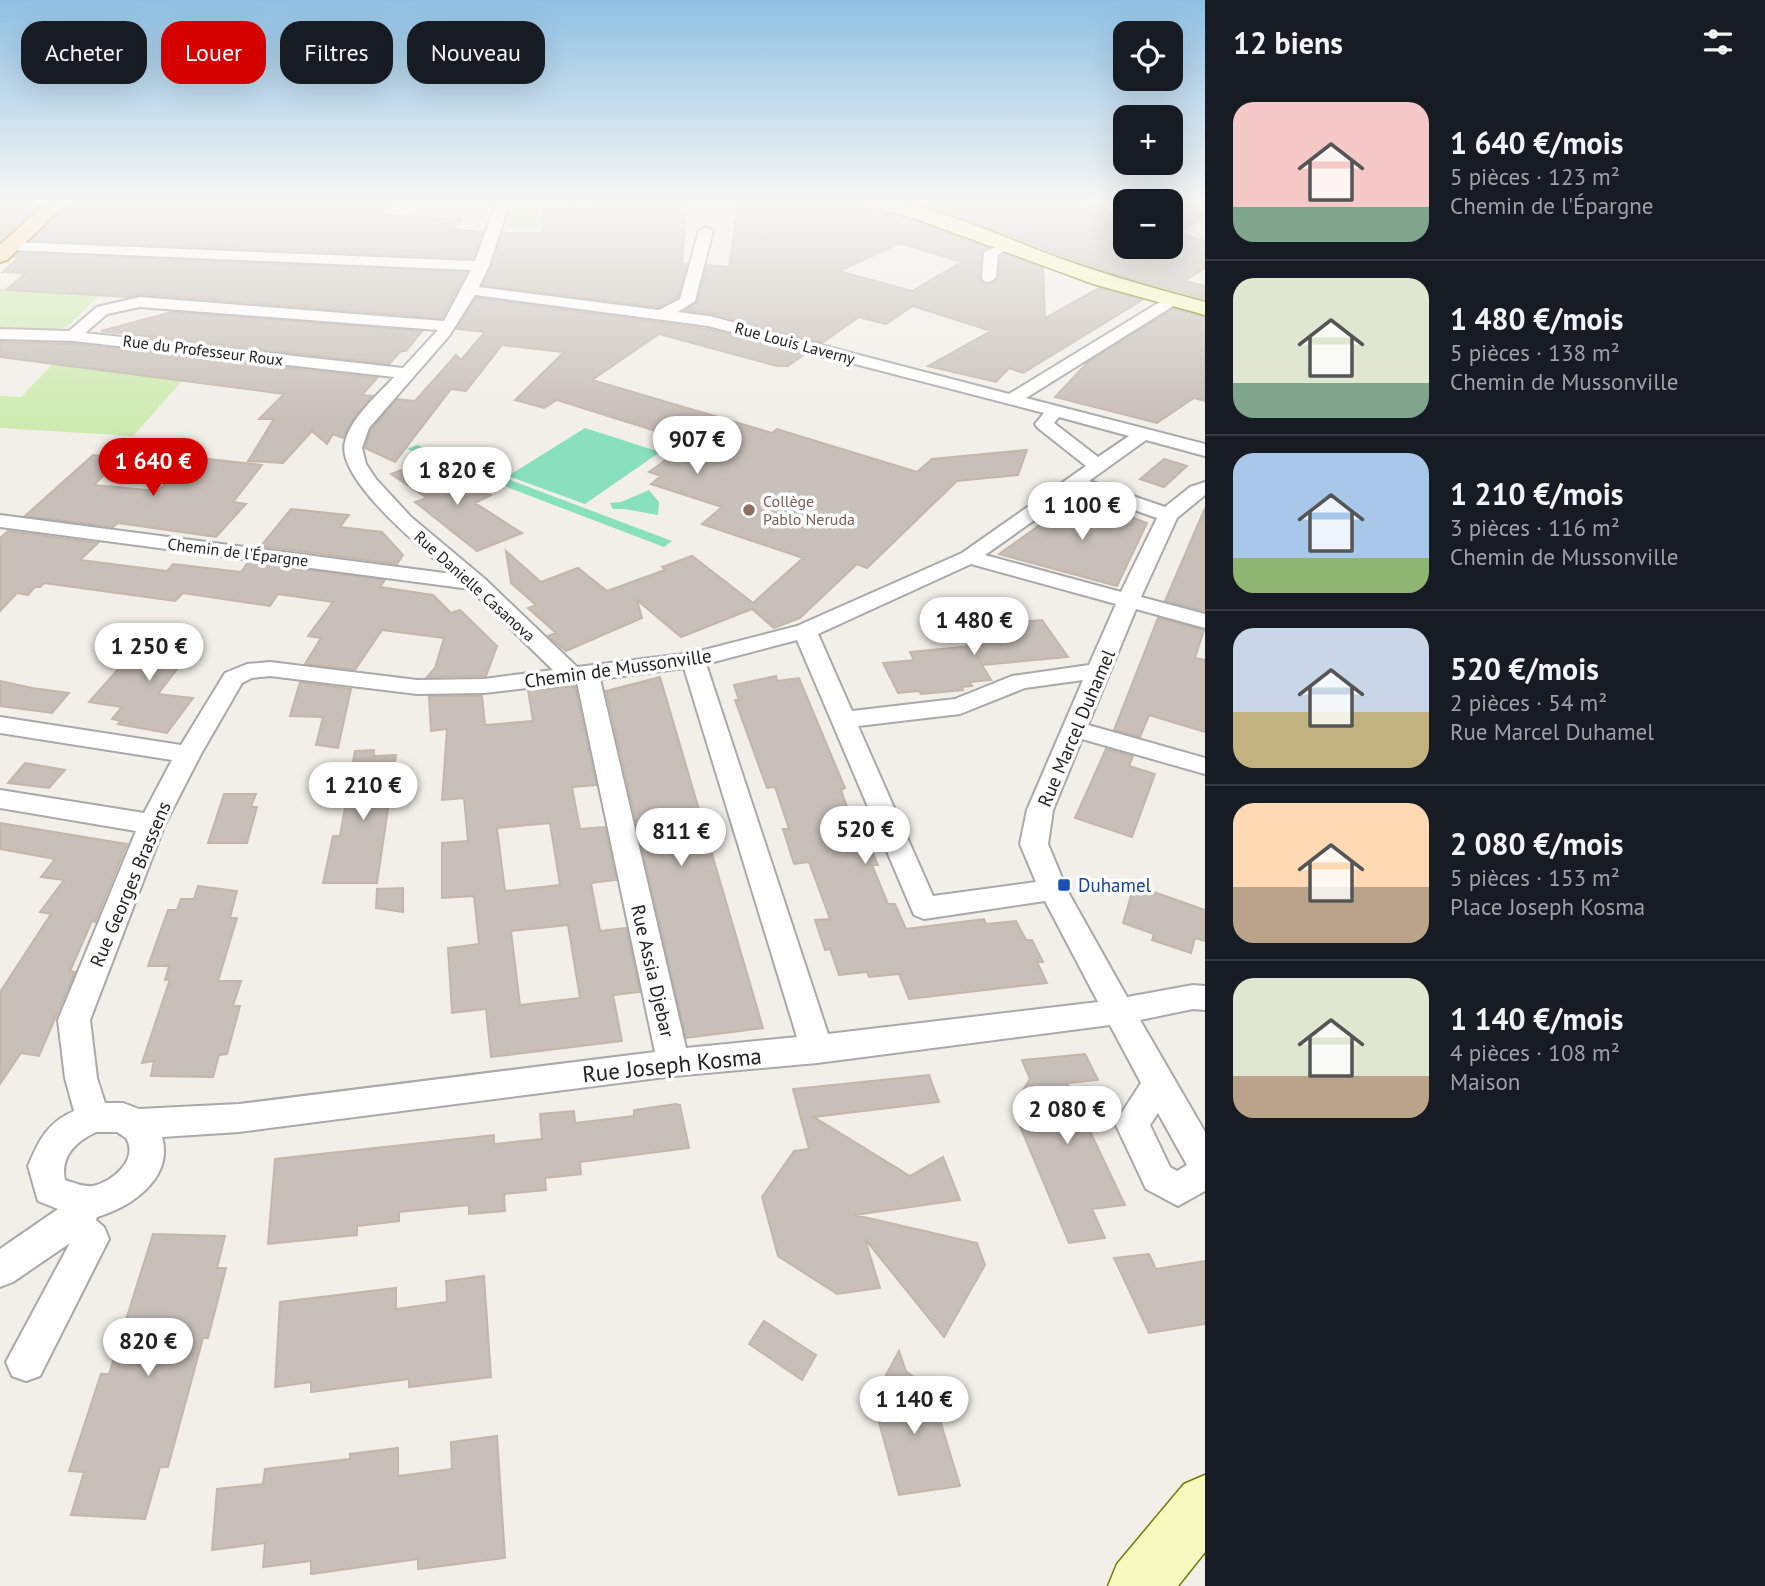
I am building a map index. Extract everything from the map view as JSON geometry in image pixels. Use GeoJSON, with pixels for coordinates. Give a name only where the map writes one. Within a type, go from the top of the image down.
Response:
{"type":"FeatureCollection","features":[{"type":"Feature","properties":{"kind":"street"},"geometry":{"type":"LineString","coordinates":[[470,290],[477,275]]}},
{"type":"Feature","properties":{"kind":"street"},"geometry":{"type":"LineString","coordinates":[[663,314],[687,301],[694,275]]}},
{"type":"Feature","properties":{"kind":"street"},"geometry":{"type":"LineString","coordinates":[[1086,275],[1205,309]]}},
{"type":"Feature","properties":{"kind":"street","name":"Rue Louis Laverny"},"geometry":{"type":"LineString","coordinates":[[470,290],[709,321],[1205,450]]}},
{"type":"Feature","properties":{"kind":"street","name":"Rue Danielle Casanova"},"geometry":{"type":"LineString","coordinates":[[470,290],[449,326],[361,425],[353,448],[356,460],[364,475],[397,514],[440,556],[476,583],[580,675]]}},
{"type":"Feature","properties":{"kind":"street"},"geometry":{"type":"LineString","coordinates":[[1011,400],[1172,300]]}},
{"type":"Feature","properties":{"kind":"street"},"geometry":{"type":"LineString","coordinates":[[73,336],[100,309],[139,302],[449,326]]}},
{"type":"Feature","properties":{"kind":"street","name":"Rue du Professeur Roux"},"geometry":{"type":"LineString","coordinates":[[0,334],[73,336],[405,373]]}},
{"type":"Feature","properties":{"kind":"street"},"geometry":{"type":"LineString","coordinates":[[1055,411],[1044,424],[1099,467]]}},
{"type":"Feature","properties":{"kind":"street","name":"Chemin de Mussonville"},"geometry":{"type":"LineString","coordinates":[[247,671],[270,669],[416,687],[484,686],[693,660],[805,631],[969,557],[1143,434]]}},
{"type":"Feature","properties":{"kind":"street"},"geometry":{"type":"LineString","coordinates":[[1077,483],[1168,515]]}},
{"type":"Feature","properties":{"kind":"street","name":"Rue Marcel Duhamel"},"geometry":{"type":"LineString","coordinates":[[1201,489],[1168,515],[1040,810],[1034,844],[1053,890],[1159,1085],[1205,1163]]}},
{"type":"Feature","properties":{"kind":"street","name":"Chemin de l'Épargne"},"geometry":{"type":"LineString","coordinates":[[0,521],[476,583]]}},
{"type":"Feature","properties":{"kind":"street"},"geometry":{"type":"LineString","coordinates":[[969,557],[1205,621]]}},
{"type":"Feature","properties":{"kind":"street"},"geometry":{"type":"LineString","coordinates":[[805,631],[924,908],[1053,890]]}},
{"type":"Feature","properties":{"kind":"street"},"geometry":{"type":"LineString","coordinates":[[693,660],[817,1049]]}},
{"type":"Feature","properties":{"kind":"street","name":"Rue Georges Brassens"},"geometry":{"type":"LineString","coordinates":[[93,1118],[81,1079],[74,1020],[152,824],[188,754],[233,678],[247,671]]}},
{"type":"Feature","properties":{"kind":"street"},"geometry":{"type":"LineString","coordinates":[[843,720],[960,706],[1020,681],[1100,671]]}},
{"type":"Feature","properties":{"kind":"street","name":"Rue Assia Djebar"},"geometry":{"type":"LineString","coordinates":[[580,675],[674,1063]]}},
{"type":"Feature","properties":{"kind":"street"},"geometry":{"type":"LineString","coordinates":[[0,725],[188,754]]}},
{"type":"Feature","properties":{"kind":"street"},"geometry":{"type":"LineString","coordinates":[[1075,729],[1205,766]]}},
{"type":"Feature","properties":{"kind":"street"},"geometry":{"type":"LineString","coordinates":[[0,799],[152,824]]}},
{"type":"Feature","properties":{"kind":"street","name":"Rue Joseph Kosma"},"geometry":{"type":"LineString","coordinates":[[138,1124],[239,1118],[674,1063],[817,1049],[1121,1011],[1193,997],[1205,998]]}},
{"type":"Feature","properties":{"kind":"street"},"geometry":{"type":"LineString","coordinates":[[1159,1085],[1132,1123],[1158,1178],[1178,1190],[1205,1172]]}},
{"type":"Feature","properties":{"kind":"street"},"geometry":{"type":"LineString","coordinates":[[0,1270],[80,1212],[125,1188],[142,1169],[149,1149],[146,1134],[138,1124],[123,1117],[93,1118],[75,1126],[54,1145],[45,1166],[50,1190],[80,1212],[91,1239],[26,1362]]}},
{"type":"Feature","properties":{"kind":"street"},"geometry":{"type":"LineString","coordinates":[[1139,1586],[1205,1505]]}},
{"type":"Feature","properties":{"kind":"green space"},"geometry":{"type":"Polygon","coordinates":[[[0,289],[99,295],[68,326],[53,331],[0,330],[0,289]]]}},
{"type":"Feature","properties":{"kind":"green space"},"geometry":{"type":"Polygon","coordinates":[[[53,364],[182,381],[133,436],[0,428],[0,396],[21,397],[53,364]]]}},
{"type":"Feature","properties":{"kind":"green space"},"geometry":{"type":"Polygon","coordinates":[[[585,428],[660,452],[585,504],[508,476],[585,428]]]}},
{"type":"Feature","properties":{"kind":"green space"},"geometry":{"type":"Polygon","coordinates":[[[417,445],[672,541],[664,547],[407,449],[417,445]]]}},
{"type":"Feature","properties":{"kind":"green space"},"geometry":{"type":"Polygon","coordinates":[[[649,490],[659,502],[658,515],[613,509],[610,503],[621,502],[649,490]]]}},
{"type":"Feature","properties":{"kind":"building"},"geometry":{"type":"Polygon","coordinates":[[[24,275],[465,275],[442,318],[140,294],[130,297],[6,290],[24,275]]]}},
{"type":"Feature","properties":{"kind":"building"},"geometry":{"type":"Polygon","coordinates":[[[487,275],[684,275],[678,297],[659,307],[483,285],[487,275]]]}},
{"type":"Feature","properties":{"kind":"building"},"geometry":{"type":"Polygon","coordinates":[[[705,275],[854,275],[912,291],[939,275],[979,275],[983,284],[990,284],[997,280],[998,275],[1043,275],[1045,318],[1099,288],[1142,300],[1023,373],[1009,368],[996,382],[928,366],[991,331],[913,306],[886,324],[859,317],[822,343],[710,313],[685,310],[698,302],[705,275]]]}},
{"type":"Feature","properties":{"kind":"building"},"geometry":{"type":"Polygon","coordinates":[[[1119,275],[1194,275],[1185,281],[1205,286],[1205,299],[1119,275]]]}},
{"type":"Feature","properties":{"kind":"building"},"geometry":{"type":"Polygon","coordinates":[[[476,298],[707,329],[805,354],[788,366],[777,366],[659,334],[592,380],[772,433],[777,429],[917,472],[932,459],[1027,450],[1018,475],[957,481],[867,568],[857,564],[800,618],[774,628],[752,609],[681,637],[637,600],[642,618],[566,651],[548,636],[556,633],[528,608],[536,605],[511,583],[506,551],[541,582],[578,568],[607,591],[665,570],[662,567],[692,556],[753,603],[803,558],[702,524],[722,507],[651,484],[661,476],[649,472],[691,442],[557,400],[544,408],[515,400],[564,352],[502,345],[466,391],[451,389],[395,462],[365,448],[371,429],[397,399],[415,401],[456,355],[461,360],[485,332],[457,329],[476,298]]]}},
{"type":"Feature","properties":{"kind":"building"},"geometry":{"type":"Polygon","coordinates":[[[1173,309],[1205,317],[1205,401],[1194,398],[1157,423],[1055,397],[1088,362],[1173,309]]]}},
{"type":"Feature","properties":{"kind":"building"},"geometry":{"type":"Polygon","coordinates":[[[172,312],[422,331],[406,351],[401,351],[389,364],[101,331],[172,312]]]}},
{"type":"Feature","properties":{"kind":"building"},"geometry":{"type":"Polygon","coordinates":[[[0,342],[73,344],[377,378],[362,395],[372,396],[351,422],[343,438],[333,434],[327,444],[312,431],[283,463],[248,461],[274,419],[259,419],[284,394],[0,357],[0,342]]]}},
{"type":"Feature","properties":{"kind":"building"},"geometry":{"type":"Polygon","coordinates":[[[93,455],[121,458],[94,485],[158,491],[190,457],[262,465],[233,502],[246,504],[216,537],[118,523],[113,527],[25,516],[93,455]]]}},
{"type":"Feature","properties":{"kind":"building"},"geometry":{"type":"Polygon","coordinates":[[[1164,459],[1187,466],[1164,487],[1140,479],[1164,459]]]}},
{"type":"Feature","properties":{"kind":"building"},"geometry":{"type":"Polygon","coordinates":[[[418,464],[491,495],[475,503],[522,533],[477,551],[415,502],[427,498],[391,474],[418,464]]]}},
{"type":"Feature","properties":{"kind":"building"},"geometry":{"type":"Polygon","coordinates":[[[1079,497],[1147,523],[1117,586],[999,554],[1079,497]]]}},
{"type":"Feature","properties":{"kind":"building"},"geometry":{"type":"Polygon","coordinates":[[[1205,508],[1205,611],[1165,601],[1205,508]]]}},
{"type":"Feature","properties":{"kind":"building"},"geometry":{"type":"Polygon","coordinates":[[[291,509],[349,515],[340,527],[382,532],[403,555],[397,564],[261,546],[291,509]]]}},
{"type":"Feature","properties":{"kind":"building"},"geometry":{"type":"Polygon","coordinates":[[[8,531],[98,543],[80,560],[167,571],[173,564],[241,572],[248,562],[385,580],[380,587],[433,595],[451,613],[460,610],[497,646],[486,676],[427,677],[435,668],[444,638],[382,630],[355,670],[305,664],[321,638],[308,636],[333,602],[278,594],[270,606],[183,593],[175,601],[44,583],[35,587],[28,595],[17,593],[0,611],[0,538],[8,531]]]}},
{"type":"Feature","properties":{"kind":"building"},"geometry":{"type":"Polygon","coordinates":[[[1158,618],[1204,630],[1195,658],[1205,660],[1205,732],[1149,715],[1140,737],[1114,730],[1158,618]]]}},
{"type":"Feature","properties":{"kind":"building"},"geometry":{"type":"Polygon","coordinates":[[[1042,620],[1068,657],[982,665],[971,647],[991,680],[970,682],[972,686],[962,687],[963,690],[921,694],[919,691],[898,693],[883,663],[914,660],[910,652],[970,646],[962,632],[992,630],[987,622],[1042,620]]]}},
{"type":"Feature","properties":{"kind":"building"},"geometry":{"type":"Polygon","coordinates":[[[152,631],[201,638],[158,694],[193,698],[167,733],[118,724],[121,721],[112,719],[122,707],[89,702],[152,631]]]}},
{"type":"Feature","properties":{"kind":"building"},"geometry":{"type":"Polygon","coordinates":[[[776,676],[777,681],[799,678],[845,788],[841,790],[849,812],[857,830],[863,830],[878,865],[872,865],[888,904],[895,904],[906,929],[984,919],[986,924],[1016,921],[1026,940],[1032,940],[1043,962],[1037,962],[1047,983],[909,999],[899,974],[869,977],[867,972],[839,975],[830,949],[825,950],[815,920],[830,919],[809,862],[794,864],[783,829],[789,829],[775,787],[767,788],[735,700],[739,700],[734,685],[776,676]]]}},
{"type":"Feature","properties":{"kind":"building"},"geometry":{"type":"Polygon","coordinates":[[[660,677],[763,1028],[686,1038],[606,691],[660,677]]]}},
{"type":"Feature","properties":{"kind":"building"},"geometry":{"type":"Polygon","coordinates":[[[0,681],[69,693],[52,713],[0,706],[0,681]]]}},
{"type":"Feature","properties":{"kind":"building"},"geometry":{"type":"Polygon","coordinates":[[[300,682],[351,689],[338,748],[316,745],[323,717],[290,716],[300,682]]]}},
{"type":"Feature","properties":{"kind":"building"},"geometry":{"type":"Polygon","coordinates":[[[575,686],[596,785],[572,787],[580,829],[605,827],[616,880],[591,883],[600,931],[626,928],[640,992],[613,995],[622,1041],[491,1057],[486,1009],[452,1013],[448,948],[479,944],[474,896],[442,898],[442,843],[468,841],[464,798],[442,800],[447,729],[431,731],[429,696],[482,696],[485,725],[533,721],[528,690],[575,686]],[[550,823],[497,828],[505,891],[560,885],[550,823]],[[568,925],[511,931],[520,1005],[580,998],[568,925]]]}},
{"type":"Feature","properties":{"kind":"building"},"geometry":{"type":"Polygon","coordinates":[[[1106,749],[1133,756],[1129,766],[1155,774],[1132,837],[1075,818],[1106,749]]]}},
{"type":"Feature","properties":{"kind":"building"},"geometry":{"type":"Polygon","coordinates":[[[374,750],[374,756],[396,755],[377,883],[323,883],[333,836],[340,836],[355,751],[374,750]]]}},
{"type":"Feature","properties":{"kind":"building"},"geometry":{"type":"Polygon","coordinates":[[[25,763],[65,770],[49,788],[8,783],[25,763]]]}},
{"type":"Feature","properties":{"kind":"building"},"geometry":{"type":"Polygon","coordinates":[[[224,794],[256,794],[251,807],[257,807],[247,843],[208,843],[224,794]]]}},
{"type":"Feature","properties":{"kind":"building"},"geometry":{"type":"Polygon","coordinates":[[[0,823],[127,844],[95,922],[92,921],[70,971],[75,972],[39,1056],[21,1053],[0,1084],[0,992],[51,914],[40,912],[64,880],[41,877],[55,859],[0,849],[0,823]]]}},
{"type":"Feature","properties":{"kind":"building"},"geometry":{"type":"Polygon","coordinates":[[[1134,885],[1205,910],[1205,941],[1195,938],[1191,953],[1152,940],[1154,934],[1123,923],[1134,885]]]}},
{"type":"Feature","properties":{"kind":"building"},"geometry":{"type":"Polygon","coordinates":[[[198,886],[237,891],[230,918],[237,918],[218,981],[241,981],[233,1006],[240,1006],[227,1054],[219,1055],[213,1077],[151,1076],[154,1061],[142,1063],[170,979],[165,980],[169,966],[148,966],[168,910],[177,910],[181,899],[194,899],[198,886]]]}},
{"type":"Feature","properties":{"kind":"building"},"geometry":{"type":"Polygon","coordinates":[[[403,888],[403,912],[376,908],[377,889],[403,888]]]}},
{"type":"Feature","properties":{"kind":"building"},"geometry":{"type":"Polygon","coordinates":[[[1085,1054],[1098,1080],[1067,1083],[1125,1205],[1092,1209],[1105,1238],[1069,1243],[1017,1119],[1032,1117],[1021,1093],[1030,1079],[1022,1060],[1085,1054]]]}},
{"type":"Feature","properties":{"kind":"building"},"geometry":{"type":"Polygon","coordinates":[[[929,1075],[939,1102],[814,1117],[910,1176],[943,1157],[960,1200],[855,1215],[977,1243],[985,1265],[944,1337],[865,1239],[880,1288],[837,1294],[778,1256],[762,1197],[794,1151],[809,1149],[793,1089],[929,1075]]]}},
{"type":"Feature","properties":{"kind":"building"},"geometry":{"type":"Polygon","coordinates":[[[680,1105],[689,1148],[580,1162],[581,1174],[545,1178],[546,1190],[504,1194],[505,1211],[469,1214],[469,1205],[399,1212],[399,1221],[357,1226],[357,1235],[268,1244],[275,1159],[494,1135],[494,1144],[542,1139],[540,1114],[574,1111],[575,1123],[634,1116],[634,1110],[680,1105]]]}},
{"type":"Feature","properties":{"kind":"building"},"geometry":{"type":"Polygon","coordinates":[[[153,1234],[225,1236],[217,1268],[226,1268],[208,1338],[203,1338],[168,1467],[160,1467],[145,1519],[71,1515],[84,1472],[69,1471],[101,1374],[109,1374],[153,1234]]]}},
{"type":"Feature","properties":{"kind":"building"},"geometry":{"type":"Polygon","coordinates":[[[1149,1254],[1156,1269],[1205,1261],[1205,1324],[1149,1333],[1114,1258],[1149,1254]]]}},
{"type":"Feature","properties":{"kind":"building"},"geometry":{"type":"Polygon","coordinates":[[[484,1276],[491,1377],[409,1387],[409,1379],[311,1392],[311,1382],[275,1387],[280,1302],[396,1288],[396,1309],[447,1302],[446,1281],[484,1276]]]}},
{"type":"Feature","properties":{"kind":"building"},"geometry":{"type":"Polygon","coordinates":[[[764,1321],[816,1355],[802,1380],[749,1344],[764,1321]]]}},
{"type":"Feature","properties":{"kind":"building"},"geometry":{"type":"Polygon","coordinates":[[[899,1351],[906,1371],[919,1381],[926,1408],[936,1407],[960,1486],[899,1495],[877,1415],[889,1413],[880,1386],[899,1351]]]}},
{"type":"Feature","properties":{"kind":"building"},"geometry":{"type":"Polygon","coordinates":[[[497,1436],[505,1558],[418,1569],[418,1559],[311,1574],[311,1561],[263,1567],[265,1543],[212,1550],[217,1489],[263,1484],[265,1469],[350,1459],[350,1454],[398,1448],[398,1476],[452,1469],[451,1442],[497,1436]]]}},
{"type":"Feature","properties":{"kind":"place","name":"Collège Pablo Neruda"},"geometry":{"type":"Point","coordinates":[749,510]}},
{"type":"Feature","properties":{"kind":"place","name":"Duhamel"},"geometry":{"type":"Point","coordinates":[1064,885]}}]}
